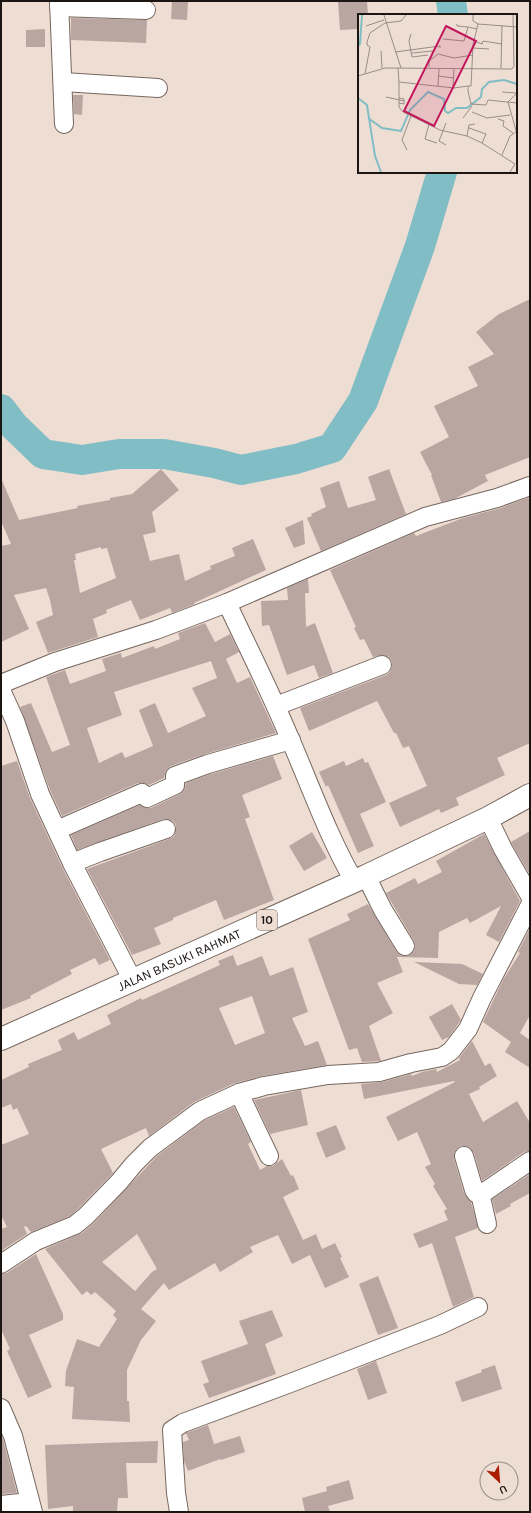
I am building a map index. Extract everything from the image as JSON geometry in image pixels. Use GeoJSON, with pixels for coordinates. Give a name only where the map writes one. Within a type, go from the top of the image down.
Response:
{"type":"FeatureCollection","features":[{"type":"Feature","properties":{"kind":"highway","name":"JALAN BASUKI RAHMAT"},"geometry":{"type":"LineString","coordinates":[[1,1039],[360,878],[488,818],[530,795]]}},
{"type":"Feature","properties":{"kind":"street"},"geometry":{"type":"LineString","coordinates":[[64,124],[59,4],[146,10]]}},
{"type":"Feature","properties":{"kind":"street"},"geometry":{"type":"LineString","coordinates":[[62,82],[158,88]]}},
{"type":"Feature","properties":{"kind":"street"},"geometry":{"type":"LineString","coordinates":[[1,684],[54,662],[156,630],[227,603],[425,518],[497,498],[530,486]]}},
{"type":"Feature","properties":{"kind":"street"},"geometry":{"type":"LineString","coordinates":[[227,603],[276,706],[320,812],[343,861],[360,878],[383,910],[405,946]]}},
{"type":"Feature","properties":{"kind":"street"},"geometry":{"type":"LineString","coordinates":[[276,706],[382,665]]}},
{"type":"Feature","properties":{"kind":"street"},"geometry":{"type":"LineString","coordinates":[[1,690],[15,721],[40,794],[72,863],[133,981]]}},
{"type":"Feature","properties":{"kind":"street"},"geometry":{"type":"LineString","coordinates":[[57,830],[142,793],[148,798],[175,785],[175,776],[208,764],[291,740]]}},
{"type":"Feature","properties":{"kind":"street"},"geometry":{"type":"LineString","coordinates":[[488,818],[503,849],[530,896]]}},
{"type":"Feature","properties":{"kind":"street"},"geometry":{"type":"LineString","coordinates":[[72,863],[166,829]]}},
{"type":"Feature","properties":{"kind":"street"},"geometry":{"type":"LineString","coordinates":[[1,1264],[36,1241],[75,1225],[86,1216],[150,1148],[200,1111],[239,1093],[264,1086],[328,1075],[379,1072],[411,1063],[442,1057],[451,1051],[468,1028],[530,905]]}},
{"type":"Feature","properties":{"kind":"street"},"geometry":{"type":"LineString","coordinates":[[239,1093],[268,1156]]}},
{"type":"Feature","properties":{"kind":"street"},"geometry":{"type":"LineString","coordinates":[[464,1156],[476,1193],[486,1191],[530,1161]]}},
{"type":"Feature","properties":{"kind":"street"},"geometry":{"type":"LineString","coordinates":[[480,1193],[487,1224]]}},
{"type":"Feature","properties":{"kind":"street"},"geometry":{"type":"LineString","coordinates":[[179,1512],[176,1493],[172,1430],[183,1422],[293,1382],[433,1328],[478,1307]]}},
{"type":"Feature","properties":{"kind":"street"},"geometry":{"type":"LineString","coordinates":[[1,1408],[13,1436],[32,1507],[1,1505]]}},
{"type":"Feature","properties":{"kind":"building"},"geometry":{"type":"Polygon","coordinates":[[[172,1],[188,1],[187,20],[171,19],[172,1]]]}},
{"type":"Feature","properties":{"kind":"building"},"geometry":{"type":"Polygon","coordinates":[[[338,1],[367,1],[368,14],[358,14],[358,29],[340,30],[338,1]]]}},
{"type":"Feature","properties":{"kind":"building"},"geometry":{"type":"Polygon","coordinates":[[[71,18],[147,20],[146,43],[71,40],[71,18]]]}},
{"type":"Feature","properties":{"kind":"building"},"geometry":{"type":"Polygon","coordinates":[[[45,29],[45,47],[26,47],[26,30],[45,29]]]}},
{"type":"Feature","properties":{"kind":"building"},"geometry":{"type":"Polygon","coordinates":[[[73,95],[83,95],[82,115],[74,114],[73,95]]]}},
{"type":"Feature","properties":{"kind":"building"},"geometry":{"type":"Polygon","coordinates":[[[530,299],[530,457],[485,475],[488,481],[454,499],[441,502],[432,475],[420,452],[449,437],[434,406],[478,386],[468,367],[494,354],[476,332],[499,314],[530,299]]]}},
{"type":"Feature","properties":{"kind":"building"},"geometry":{"type":"Polygon","coordinates":[[[161,469],[179,490],[152,512],[156,532],[143,535],[150,561],[179,554],[185,581],[211,569],[210,566],[235,556],[232,548],[253,539],[266,570],[194,603],[195,604],[172,613],[170,608],[140,620],[131,600],[106,610],[107,613],[93,619],[98,637],[48,653],[36,622],[53,615],[46,588],[14,595],[29,629],[1,642],[1,546],[11,544],[1,521],[1,478],[19,520],[78,508],[77,506],[132,494],[161,469]],[[101,547],[75,554],[76,560],[74,560],[80,593],[116,578],[107,548],[101,549],[101,547]]]}},
{"type":"Feature","properties":{"kind":"building"},"geometry":{"type":"Polygon","coordinates":[[[389,469],[406,514],[321,551],[307,518],[312,516],[311,514],[326,507],[320,488],[339,481],[348,508],[376,500],[368,477],[389,469]]]}},
{"type":"Feature","properties":{"kind":"building"},"geometry":{"type":"Polygon","coordinates":[[[530,497],[530,743],[497,758],[505,775],[456,798],[459,805],[441,813],[439,809],[400,827],[389,803],[427,786],[409,746],[403,748],[377,701],[309,731],[300,708],[386,675],[390,672],[392,667],[392,662],[389,657],[383,655],[373,657],[364,639],[360,640],[354,628],[356,627],[330,570],[414,533],[416,536],[463,518],[501,508],[530,497]]]}},
{"type":"Feature","properties":{"kind":"building"},"geometry":{"type":"Polygon","coordinates":[[[303,520],[305,544],[294,548],[285,528],[303,520]]]}},
{"type":"Feature","properties":{"kind":"building"},"geometry":{"type":"Polygon","coordinates":[[[308,579],[309,593],[305,593],[306,627],[315,623],[333,673],[319,678],[314,665],[287,675],[269,625],[262,626],[261,601],[288,600],[287,588],[308,579]]]}},
{"type":"Feature","properties":{"kind":"building"},"geometry":{"type":"Polygon","coordinates":[[[205,623],[215,642],[230,634],[239,652],[226,659],[237,683],[250,677],[276,733],[205,754],[171,766],[166,770],[164,778],[149,785],[138,783],[62,816],[50,790],[20,707],[31,703],[52,752],[70,745],[46,677],[65,670],[70,684],[106,671],[102,659],[121,653],[122,658],[154,646],[155,649],[180,639],[178,633],[205,623]],[[211,661],[114,692],[122,715],[87,728],[99,763],[122,752],[125,758],[153,746],[139,710],[155,703],[168,733],[206,716],[192,688],[217,678],[211,661]]]}},
{"type":"Feature","properties":{"kind":"building"},"geometry":{"type":"Polygon","coordinates":[[[273,756],[282,779],[242,795],[250,817],[245,819],[274,900],[224,920],[216,900],[173,918],[173,920],[154,928],[161,944],[132,955],[87,869],[169,839],[174,836],[176,825],[173,821],[163,819],[77,850],[71,835],[140,805],[146,808],[151,808],[180,794],[184,790],[186,783],[273,756]]]}},
{"type":"Feature","properties":{"kind":"building"},"geometry":{"type":"Polygon","coordinates":[[[363,758],[365,763],[368,762],[386,802],[360,814],[374,846],[358,853],[328,785],[326,787],[319,772],[344,761],[346,766],[363,758]]]}},
{"type":"Feature","properties":{"kind":"building"},"geometry":{"type":"Polygon","coordinates":[[[17,761],[30,798],[62,867],[110,960],[99,965],[95,958],[70,970],[72,974],[30,996],[31,998],[1,1010],[1,766],[17,761]]]}},
{"type":"Feature","properties":{"kind":"building"},"geometry":{"type":"Polygon","coordinates":[[[530,831],[530,875],[511,842],[530,831]]]}},
{"type":"Feature","properties":{"kind":"building"},"geometry":{"type":"Polygon","coordinates":[[[312,832],[327,858],[304,871],[289,846],[312,832]]]}},
{"type":"Feature","properties":{"kind":"building"},"geometry":{"type":"Polygon","coordinates":[[[484,834],[520,901],[499,942],[486,935],[501,906],[470,923],[467,918],[439,932],[438,958],[397,957],[403,972],[377,983],[393,1013],[369,1026],[381,1061],[362,1062],[357,1048],[349,1050],[308,939],[350,920],[347,914],[368,904],[396,951],[400,955],[410,955],[414,951],[414,941],[386,893],[415,878],[418,884],[442,872],[436,861],[484,834]]]}},
{"type":"Feature","properties":{"kind":"building"},"geometry":{"type":"Polygon","coordinates":[[[530,928],[530,1015],[520,1033],[530,1040],[530,1068],[505,1052],[511,1042],[483,1022],[503,980],[520,953],[518,952],[530,928]]]}},
{"type":"Feature","properties":{"kind":"building"},"geometry":{"type":"Polygon","coordinates":[[[233,955],[237,966],[262,956],[270,976],[293,967],[308,1012],[292,1018],[305,1046],[318,1041],[327,1065],[262,1076],[235,1083],[194,1102],[149,1136],[146,1128],[101,1149],[113,1173],[79,1208],[70,1216],[31,1232],[26,1226],[24,1227],[27,1234],[1,1251],[1,1229],[7,1227],[1,1215],[1,1145],[29,1134],[17,1108],[13,1110],[11,1104],[1,1108],[1,1080],[29,1067],[28,1064],[62,1050],[58,1040],[74,1032],[78,1040],[111,1024],[107,1015],[141,998],[142,1000],[220,965],[218,961],[233,955]],[[252,996],[219,1008],[235,1045],[265,1033],[252,996]]]}},
{"type":"Feature","properties":{"kind":"building"},"geometry":{"type":"Polygon","coordinates":[[[414,962],[462,964],[483,974],[477,985],[459,984],[414,962]]]}},
{"type":"Feature","properties":{"kind":"building"},"geometry":{"type":"Polygon","coordinates":[[[452,1004],[461,1020],[449,1037],[442,1040],[429,1017],[452,1004]]]}},
{"type":"Feature","properties":{"kind":"building"},"geometry":{"type":"Polygon","coordinates":[[[472,1041],[485,1066],[490,1063],[497,1076],[479,1087],[480,1089],[469,1094],[483,1122],[517,1101],[530,1123],[530,1151],[524,1152],[482,1181],[474,1153],[471,1149],[467,1146],[461,1146],[454,1153],[454,1159],[464,1193],[471,1202],[478,1228],[455,1237],[474,1297],[453,1307],[432,1243],[419,1248],[413,1234],[448,1220],[444,1211],[447,1209],[433,1186],[435,1184],[425,1167],[431,1164],[417,1132],[398,1141],[386,1117],[455,1082],[364,1099],[361,1084],[382,1082],[411,1074],[412,1076],[436,1069],[437,1072],[460,1060],[459,1058],[472,1041]]]}},
{"type":"Feature","properties":{"kind":"building"},"geometry":{"type":"Polygon","coordinates":[[[301,1090],[308,1125],[270,1134],[254,1100],[301,1090]]]}},
{"type":"Feature","properties":{"kind":"building"},"geometry":{"type":"Polygon","coordinates":[[[234,1107],[251,1142],[248,1144],[260,1170],[267,1166],[273,1166],[282,1159],[291,1176],[293,1175],[299,1189],[283,1197],[303,1240],[316,1234],[322,1249],[335,1243],[349,1277],[325,1288],[310,1255],[292,1264],[278,1235],[250,1247],[253,1252],[220,1272],[215,1263],[169,1290],[164,1283],[141,1309],[156,1321],[141,1340],[127,1370],[127,1401],[129,1401],[130,1422],[72,1419],[74,1387],[65,1386],[66,1371],[77,1339],[99,1347],[117,1319],[113,1315],[116,1311],[95,1292],[91,1295],[87,1291],[82,1295],[45,1249],[82,1233],[94,1223],[157,1156],[205,1120],[234,1107]],[[137,1234],[102,1262],[135,1291],[152,1272],[157,1269],[137,1234]]]}},
{"type":"Feature","properties":{"kind":"building"},"geometry":{"type":"Polygon","coordinates":[[[336,1125],[346,1149],[326,1158],[316,1133],[336,1125]]]}},
{"type":"Feature","properties":{"kind":"building"},"geometry":{"type":"Polygon","coordinates":[[[530,1174],[530,1193],[496,1214],[492,1199],[530,1174]]]}},
{"type":"Feature","properties":{"kind":"building"},"geometry":{"type":"Polygon","coordinates":[[[36,1254],[63,1314],[63,1320],[29,1335],[52,1387],[28,1398],[7,1351],[10,1349],[1,1329],[1,1274],[7,1273],[36,1254]]]}},
{"type":"Feature","properties":{"kind":"building"},"geometry":{"type":"Polygon","coordinates":[[[378,1276],[398,1328],[378,1335],[359,1284],[378,1276]]]}},
{"type":"Feature","properties":{"kind":"building"},"geometry":{"type":"Polygon","coordinates":[[[272,1310],[283,1336],[265,1344],[276,1374],[209,1398],[203,1384],[209,1382],[201,1361],[248,1344],[239,1321],[272,1310]]]}},
{"type":"Feature","properties":{"kind":"building"},"geometry":{"type":"Polygon","coordinates":[[[376,1361],[387,1393],[368,1400],[357,1369],[376,1361]]]}},
{"type":"Feature","properties":{"kind":"building"},"geometry":{"type":"Polygon","coordinates":[[[495,1365],[502,1389],[462,1402],[455,1382],[482,1372],[481,1370],[495,1365]]]}},
{"type":"Feature","properties":{"kind":"building"},"geometry":{"type":"Polygon","coordinates":[[[208,1425],[214,1444],[240,1436],[245,1452],[221,1460],[220,1459],[188,1471],[184,1461],[183,1442],[189,1440],[186,1433],[208,1425]]]}},
{"type":"Feature","properties":{"kind":"building"},"geometry":{"type":"Polygon","coordinates":[[[1,1435],[3,1439],[17,1493],[1,1494],[1,1435]]]}},
{"type":"Feature","properties":{"kind":"building"},"geometry":{"type":"Polygon","coordinates":[[[158,1441],[157,1463],[126,1463],[128,1498],[118,1498],[117,1512],[73,1512],[73,1506],[48,1509],[45,1445],[158,1441]]]}},
{"type":"Feature","properties":{"kind":"building"},"geometry":{"type":"Polygon","coordinates":[[[349,1480],[354,1499],[328,1506],[330,1512],[305,1512],[302,1498],[327,1491],[326,1487],[349,1480]]]}},
{"type":"Feature","properties":{"kind":"waterway"},"geometry":{"type":"LineString","coordinates":[[451,1],[453,14]]}},
{"type":"Feature","properties":{"kind":"waterway"},"geometry":{"type":"LineString","coordinates":[[1,409],[14,426],[43,454],[82,460],[119,454],[164,454],[214,463],[241,470],[296,459],[332,448],[363,401],[420,246],[442,173]]}}]}
